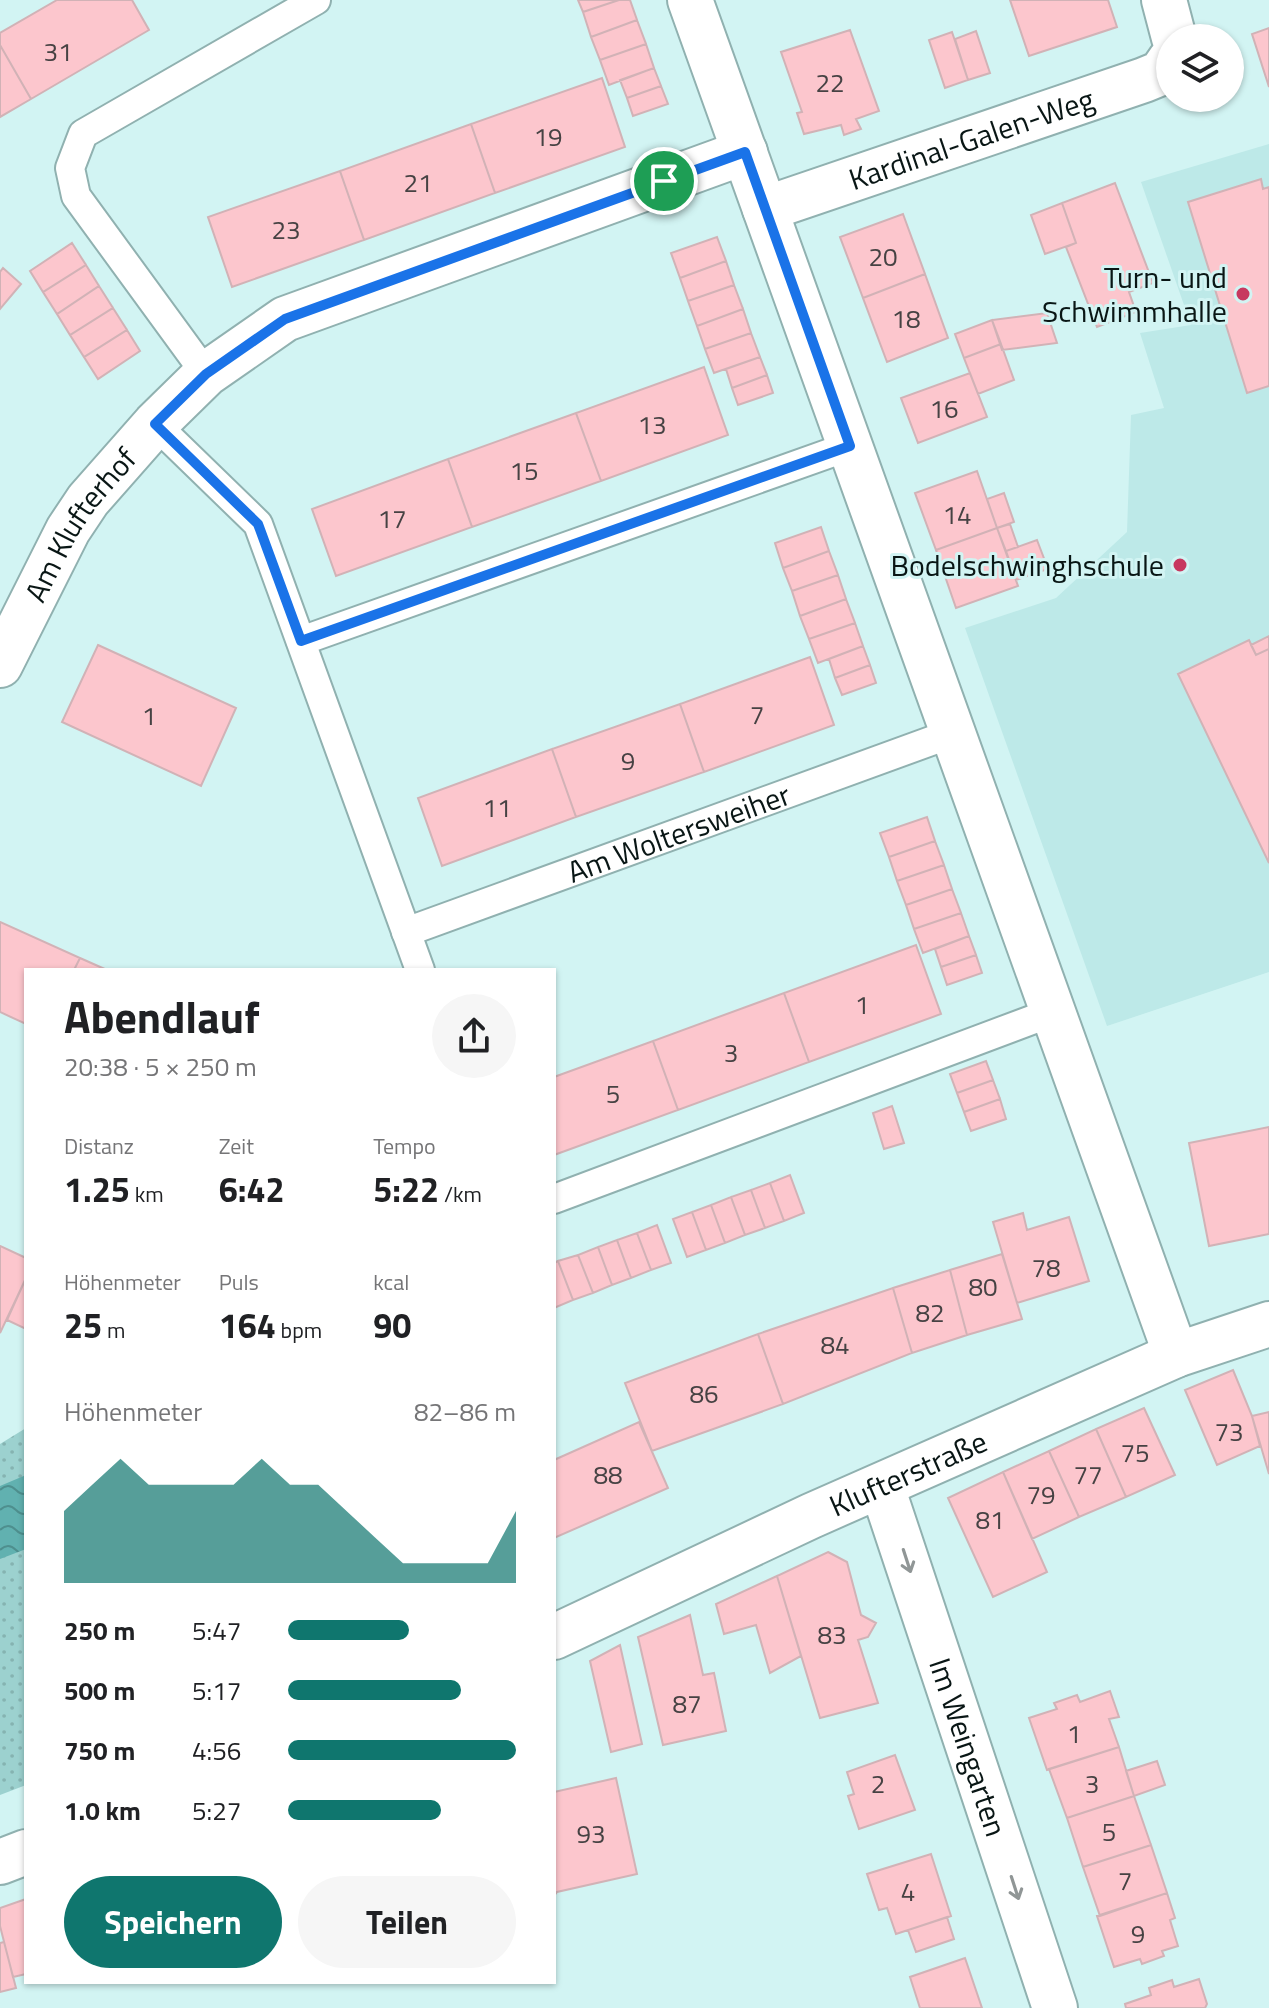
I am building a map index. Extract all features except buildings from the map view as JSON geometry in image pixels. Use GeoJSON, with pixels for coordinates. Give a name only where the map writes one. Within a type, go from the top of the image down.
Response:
{"type":"FeatureCollection","features":[{"type":"Feature","properties":{"kind":"street"},"geometry":{"type":"LineString","coordinates":[[690,0],[1176,1355]]}},
{"type":"Feature","properties":{"kind":"street"},"geometry":{"type":"LineString","coordinates":[[1164,0],[1170,24]]}},
{"type":"Feature","properties":{"kind":"street","name":"Kardinal-Galen-Weg"},"geometry":{"type":"LineString","coordinates":[[765,209],[1156,75]]}},
{"type":"Feature","properties":{"kind":"street"},"geometry":{"type":"LineString","coordinates":[[155,424],[206,374],[285,319],[745,152]]}},
{"type":"Feature","properties":{"kind":"street","name":"Am Klufterhof"},"geometry":{"type":"LineString","coordinates":[[5,640],[88,500],[155,424]]}},
{"type":"Feature","properties":{"kind":"street","name":"Klufterstraße"},"geometry":{"type":"LineString","coordinates":[[556,1636],[811,1516],[1176,1355],[1269,1324]]}},
{"type":"Feature","properties":{"kind":"street","name":"Im Weingarten"},"geometry":{"type":"LineString","coordinates":[[882,1487],[1055,2008]]}},
{"type":"Feature","properties":{"kind":"street"},"geometry":{"type":"LineString","coordinates":[[0,1862],[24,1853]]}},
{"type":"Feature","properties":{"kind":"lane"},"geometry":{"type":"LineString","coordinates":[[206,374],[76,196],[70,168],[83,134],[316,0]]}},
{"type":"Feature","properties":{"kind":"lane"},"geometry":{"type":"LineString","coordinates":[[155,424],[258,524],[419,968]]}},
{"type":"Feature","properties":{"kind":"lane"},"geometry":{"type":"LineString","coordinates":[[301,641],[850,446]]}},
{"type":"Feature","properties":{"kind":"lane","name":"Am Woltersweiher"},"geometry":{"type":"LineString","coordinates":[[406,932],[953,733]]}},
{"type":"Feature","properties":{"kind":"lane"},"geometry":{"type":"LineString","coordinates":[[556,1198],[1053,1012]]}},
{"type":"Feature","properties":{"kind":"shaded area","name":"Bodelschwinghschule"},"geometry":{"type":"Polygon","coordinates":[[[1269,144],[1269,972],[1107,1026],[965,628],[1056,598],[1127,532],[1131,415],[1164,408],[1140,333],[1191,325],[1141,182],[1269,144]]]}},
{"type":"Feature","properties":{"kind":"shaded area"},"geometry":{"type":"Polygon","coordinates":[[[24,1429],[24,1786],[0,1795],[0,1444],[24,1429]]]}},
{"type":"Feature","properties":{"kind":"water"},"geometry":{"type":"Polygon","coordinates":[[[24,1476],[24,1550],[0,1559],[0,1486],[24,1476]]]}},
{"type":"Feature","properties":{"kind":"place","name":"Turn- und Schwimmhalle"},"geometry":{"type":"Point","coordinates":[1243,294]}},
{"type":"Feature","properties":{"kind":"place","name":"Bodelschwinghschule"},"geometry":{"type":"Point","coordinates":[1180,565]}},
{"type":"Feature","properties":{"kind":"route"},"geometry":{"type":"LineString","coordinates":[[745,152],[850,446],[301,641],[258,524],[155,424],[206,374],[285,319],[664,181],[745,152]]}}]}
